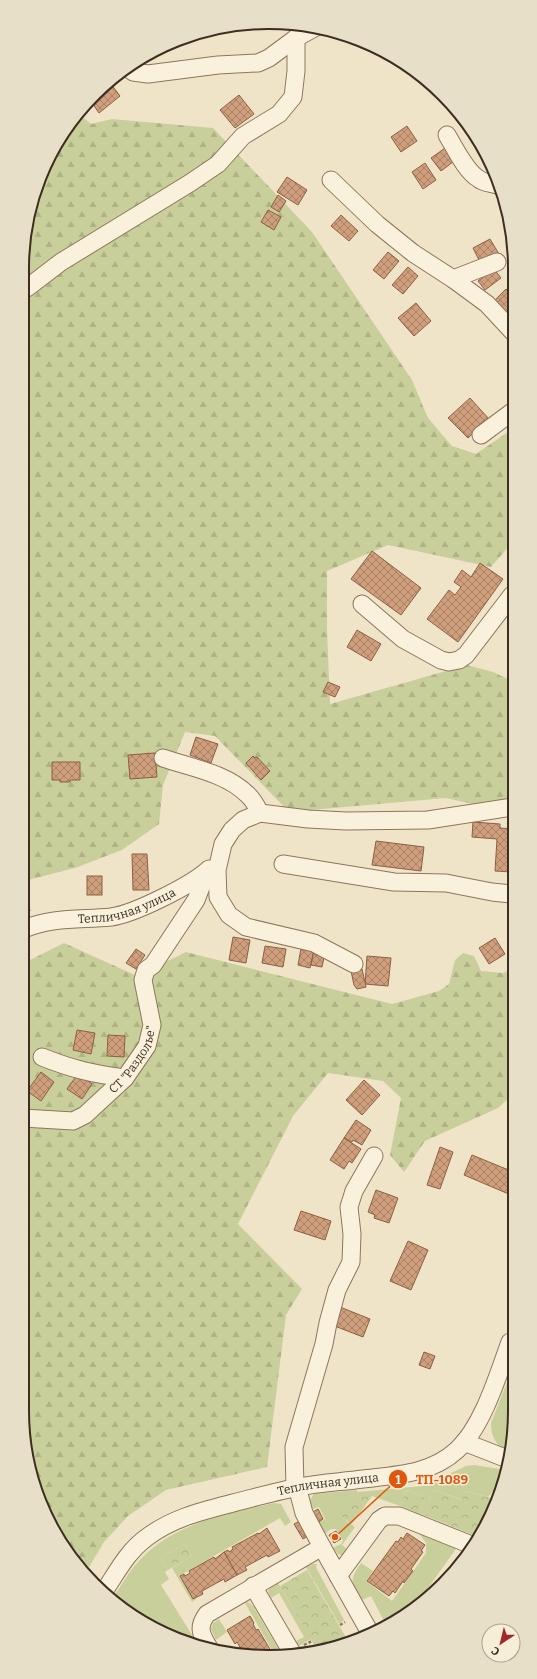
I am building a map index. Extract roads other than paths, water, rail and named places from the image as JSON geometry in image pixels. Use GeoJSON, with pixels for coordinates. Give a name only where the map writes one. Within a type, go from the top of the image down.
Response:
{"type":"FeatureCollection","features":[{"type":"Feature","properties":{"kind":"street"},"geometry":{"type":"LineString","coordinates":[[132,71],[148,74],[218,65],[248,64],[269,58],[306,32]]}},
{"type":"Feature","properties":{"kind":"street"},"geometry":{"type":"LineString","coordinates":[[29,286],[61,262],[190,183],[218,164],[244,136],[279,114],[293,97],[296,71],[296,38]]}},
{"type":"Feature","properties":{"kind":"street"},"geometry":{"type":"LineString","coordinates":[[447,135],[474,176],[484,182],[492,184]]}},
{"type":"Feature","properties":{"kind":"street"},"geometry":{"type":"LineString","coordinates":[[331,180],[377,224],[413,253],[482,300],[508,327]]}},
{"type":"Feature","properties":{"kind":"street"},"geometry":{"type":"LineString","coordinates":[[453,279],[497,262]]}},
{"type":"Feature","properties":{"kind":"street"},"geometry":{"type":"LineString","coordinates":[[481,435],[508,415]]}},
{"type":"Feature","properties":{"kind":"street"},"geometry":{"type":"LineString","coordinates":[[362,604],[403,640],[441,660],[449,662],[459,660],[466,655],[508,600]]}},
{"type":"Feature","properties":{"kind":"street"},"geometry":{"type":"LineString","coordinates":[[164,758],[231,782],[249,796],[260,812]]}},
{"type":"Feature","properties":{"kind":"street"},"geometry":{"type":"LineString","coordinates":[[354,964],[314,943],[246,927],[229,915],[218,897],[217,870],[223,844],[232,830],[243,820],[260,812],[308,819],[346,821],[428,820],[508,807]]}},
{"type":"Feature","properties":{"kind":"street","name":"Тепличная улица"},"geometry":{"type":"LineString","coordinates":[[29,926],[58,920],[112,917],[131,912],[160,899],[203,875],[220,859]]}},
{"type":"Feature","properties":{"kind":"street"},"geometry":{"type":"LineString","coordinates":[[282,864],[394,882],[446,884],[508,894]]}},
{"type":"Feature","properties":{"kind":"street","name":"СТ \"Раздолье\""},"geometry":{"type":"LineString","coordinates":[[29,1118],[72,1122],[85,1115],[124,1078],[147,1046],[152,1025],[143,980],[146,970],[153,965],[196,900],[201,887],[203,875]]}},
{"type":"Feature","properties":{"kind":"street"},"geometry":{"type":"LineString","coordinates":[[42,1057],[67,1067],[91,1074],[124,1078]]}},
{"type":"Feature","properties":{"kind":"street"},"geometry":{"type":"LineString","coordinates":[[367,1628],[304,1513],[299,1494],[295,1488],[294,1447],[338,1290],[351,1262],[352,1234],[349,1208],[354,1191],[374,1156]]}},
{"type":"Feature","properties":{"kind":"street","name":"Тепличная улица"},"geometry":{"type":"LineString","coordinates":[[107,1587],[123,1562],[135,1547],[146,1538],[177,1519],[198,1512],[295,1488],[404,1475],[427,1469],[450,1455],[464,1442],[478,1422],[492,1391],[508,1347]]}},
{"type":"Feature","properties":{"kind":"street"},"geometry":{"type":"LineString","coordinates":[[464,1442],[503,1457]]}},
{"type":"Feature","properties":{"kind":"street"},"geometry":{"type":"LineString","coordinates":[[338,1576],[379,1520],[385,1516],[399,1516],[468,1544]]}},
{"type":"Feature","properties":{"kind":"street"},"geometry":{"type":"LineString","coordinates":[[205,1641],[201,1634],[200,1626],[207,1614],[322,1547]]}},
{"type":"Feature","properties":{"kind":"street"},"geometry":{"type":"LineString","coordinates":[[253,1586],[290,1649]]}},
{"type":"Feature","properties":{"kind":"place","name":"ТП-1089"},"geometry":{"type":"Point","coordinates":[335,1537]}}]}
